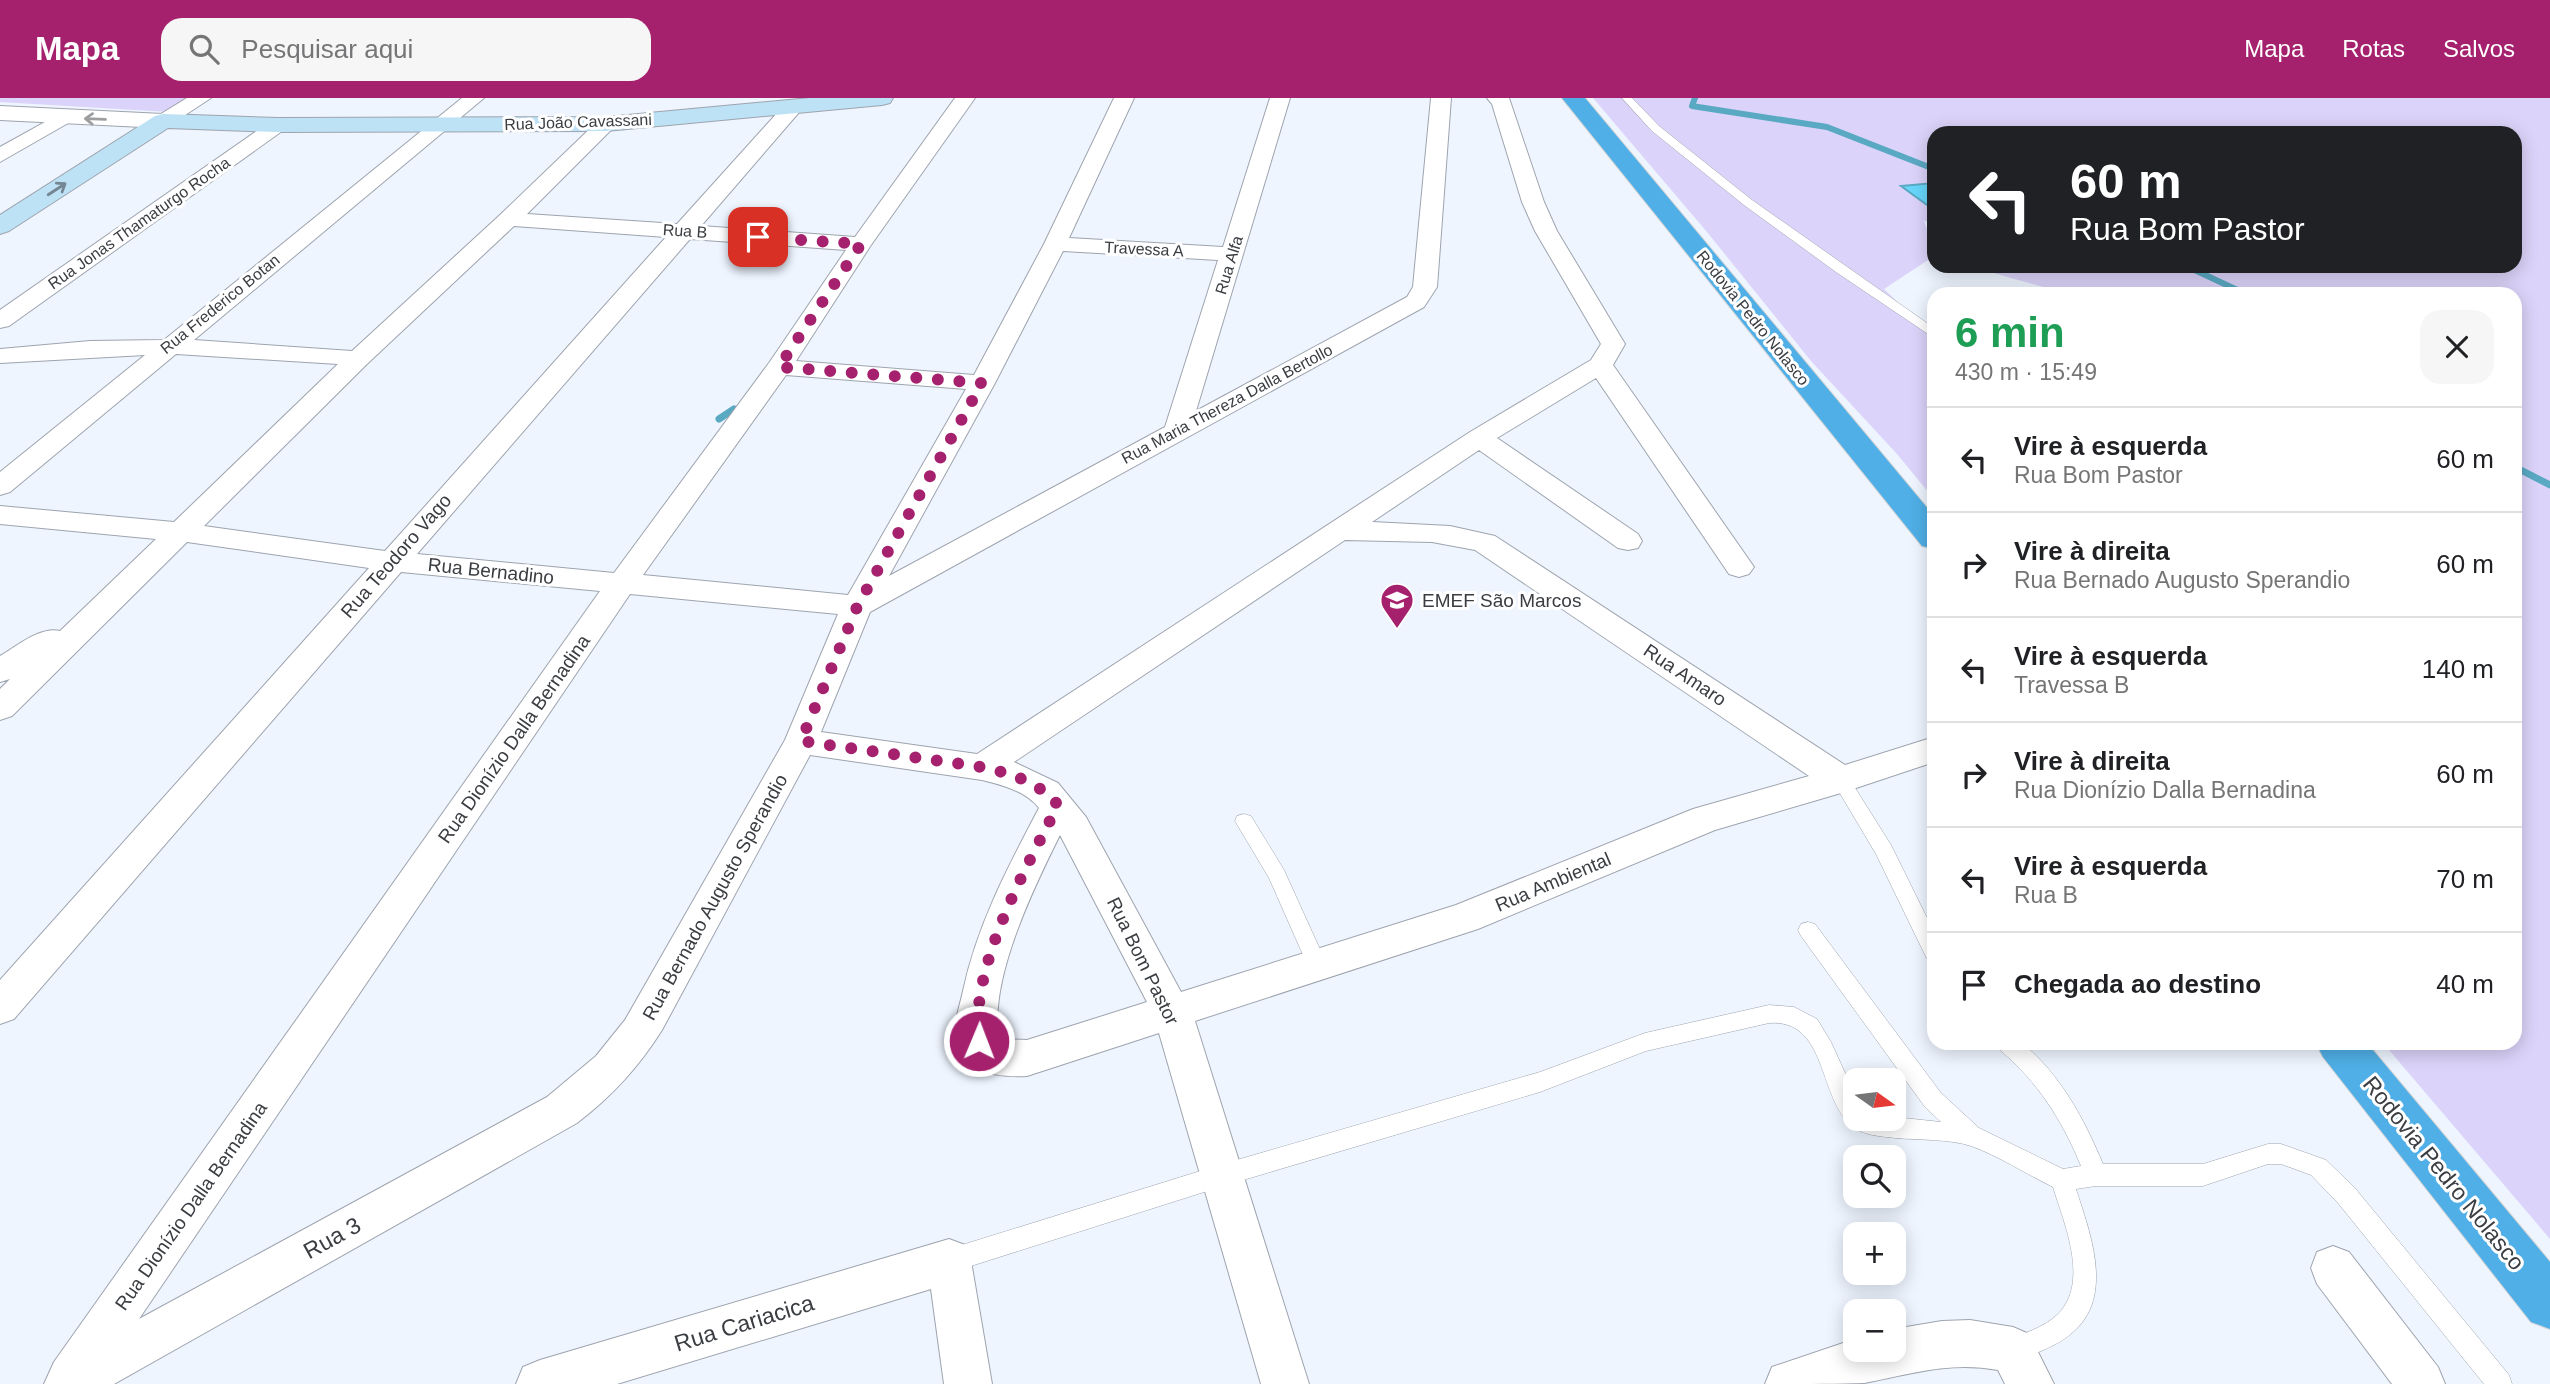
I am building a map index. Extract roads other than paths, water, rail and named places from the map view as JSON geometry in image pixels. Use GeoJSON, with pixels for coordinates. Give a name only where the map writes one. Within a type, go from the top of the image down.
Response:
{"type":"FeatureCollection","features":[{"type":"Feature","properties":{"kind":"highway","name":"Rodovia Pedro Nolasco"},"geometry":{"type":"LineString","coordinates":[[1573,98],[1927,529]]}},
{"type":"Feature","properties":{"kind":"highway","name":"Rodovia Pedro Nolasco"},"geometry":{"type":"LineString","coordinates":[[2345,1050],[2550,1303]]}},
{"type":"Feature","properties":{"kind":"main road","name":"Rua João Cavassani"},"geometry":{"type":"LineString","coordinates":[[163,121],[278,125],[606,124],[882,98]]}},
{"type":"Feature","properties":{"kind":"main road"},"geometry":{"type":"LineString","coordinates":[[4,221],[163,121]]}},
{"type":"Feature","properties":{"kind":"street"},"geometry":{"type":"LineString","coordinates":[[163,121],[201,98]]}},
{"type":"Feature","properties":{"kind":"street"},"geometry":{"type":"LineString","coordinates":[[442,125],[474,98]]}},
{"type":"Feature","properties":{"kind":"street","name":"Rua Dionízio Dalla Bernadina"},"geometry":{"type":"LineString","coordinates":[[68,1384],[621,584],[779,367],[861,244],[965,98]]}},
{"type":"Feature","properties":{"kind":"street","name":"Rua Bernado Augusto Sperandio"},"geometry":{"type":"LineString","coordinates":[[594,1087],[633,1042],[649,1018],[801,741],[857,607],[982,383],[1055,243],[1124,98]]}},
{"type":"Feature","properties":{"kind":"street","name":"Rua Alfa"},"geometry":{"type":"LineString","coordinates":[[1177,431],[1280,98]]}},
{"type":"Feature","properties":{"kind":"street","name":"Rua Maria Thereza Dalla Bertollo"},"geometry":{"type":"LineString","coordinates":[[857,607],[1416,302],[1425,287],[1441,98]]}},
{"type":"Feature","properties":{"kind":"street"},"geometry":{"type":"LineString","coordinates":[[1499,100],[1533,202],[1607,354],[1738,567]]}},
{"type":"Feature","properties":{"kind":"street","name":"Rua Teodoro Vago"},"geometry":{"type":"LineString","coordinates":[[0,1007],[390,561],[794,106]]}},
{"type":"Feature","properties":{"kind":"street","name":"Rua João Cavassani"},"geometry":{"type":"LineString","coordinates":[[0,113],[163,121]]}},
{"type":"Feature","properties":{"kind":"street"},"geometry":{"type":"LineString","coordinates":[[0,156],[63,118]]}},
{"type":"Feature","properties":{"kind":"street"},"geometry":{"type":"LineString","coordinates":[[0,708],[358,359],[509,219],[606,124]]}},
{"type":"Feature","properties":{"kind":"street","name":"Rua Jonas Thamaturgo Rocha"},"geometry":{"type":"LineString","coordinates":[[0,321],[278,125]]}},
{"type":"Feature","properties":{"kind":"street","name":"Rua Frederico Botan"},"geometry":{"type":"LineString","coordinates":[[0,486],[168,345],[442,125]]}},
{"type":"Feature","properties":{"kind":"street","name":"Rua B"},"geometry":{"type":"LineString","coordinates":[[509,219],[861,244]]}},
{"type":"Feature","properties":{"kind":"street","name":"Travessa A"},"geometry":{"type":"LineString","coordinates":[[1055,243],[1233,254]]}},
{"type":"Feature","properties":{"kind":"street"},"geometry":{"type":"LineString","coordinates":[[0,356],[72,349],[168,345],[262,348],[358,359]]}},
{"type":"Feature","properties":{"kind":"street"},"geometry":{"type":"LineString","coordinates":[[982,767],[1607,354]]}},
{"type":"Feature","properties":{"kind":"street"},"geometry":{"type":"LineString","coordinates":[[779,367],[982,383]]}},
{"type":"Feature","properties":{"kind":"street"},"geometry":{"type":"LineString","coordinates":[[1479,438],[1628,541]]}},
{"type":"Feature","properties":{"kind":"street","name":"Rua Bernadino"},"geometry":{"type":"LineString","coordinates":[[0,515],[181,533],[390,561],[857,607]]}},
{"type":"Feature","properties":{"kind":"street","name":"Rua Amaro"},"geometry":{"type":"LineString","coordinates":[[1341,531],[1437,533],[1463,536],[1485,543],[1841,780]]}},
{"type":"Feature","properties":{"kind":"street"},"geometry":{"type":"LineString","coordinates":[[0,671],[94,617]]}},
{"type":"Feature","properties":{"kind":"street","name":"Rua Bom Pastor"},"geometry":{"type":"LineString","coordinates":[[801,741],[982,767],[1014,775],[1046,792],[1058,805],[1074,827],[1172,1012],[1285,1384]]}},
{"type":"Feature","properties":{"kind":"street","name":"Rua Ambiental"},"geometry":{"type":"LineString","coordinates":[[1058,805],[1015,889],[987,967],[976,1023],[979,1041],[986,1055],[1010,1059],[1027,1058],[1318,967],[1465,918],[1705,819],[1841,780],[1927,751]]}},
{"type":"Feature","properties":{"kind":"street","name":"Rua 3"},"geometry":{"type":"LineString","coordinates":[[68,1384],[523,1132],[594,1087]]}},
{"type":"Feature","properties":{"kind":"street"},"geometry":{"type":"LineString","coordinates":[[948,1261],[968,1384]]}},
{"type":"Feature","properties":{"kind":"street","name":"Rua Cariacica"},"geometry":{"type":"LineString","coordinates":[[540,1384],[948,1261]]}},
{"type":"Feature","properties":{"kind":"street"},"geometry":{"type":"LineString","coordinates":[[2333,1268],[2421,1384]]}},
{"type":"Feature","properties":{"kind":"street"},"geometry":{"type":"LineString","coordinates":[[1788,1384],[1878,1357],[1935,1344],[1967,1343],[2022,1367]]}},
{"type":"Feature","properties":{"kind":"lane"},"geometry":{"type":"LineString","coordinates":[[1626,98],[1641,116],[1717,180],[1816,253],[1927,329]]}},
{"type":"Feature","properties":{"kind":"lane","name":"Rua Amaro"},"geometry":{"type":"LineString","coordinates":[[1841,780],[1884,850],[1927,939]]}},
{"type":"Feature","properties":{"kind":"lane"},"geometry":{"type":"LineString","coordinates":[[1244,821],[1277,875],[1318,967]]}},
{"type":"Feature","properties":{"kind":"lane"},"geometry":{"type":"LineString","coordinates":[[1808,930],[1933,1100],[1971,1135],[2062,1181],[2096,1175],[2203,1175],[2268,1154],[2300,1159],[2318,1167],[2346,1195],[2500,1384]]}},
{"type":"Feature","properties":{"kind":"lane"},"geometry":{"type":"LineString","coordinates":[[948,1261],[1223,1175],[1540,1082],[1645,1042],[1769,1014],[1780,1013],[1802,1019],[1814,1031],[1843,1090]]}},
{"type":"Feature","properties":{"kind":"lane"},"geometry":{"type":"LineString","coordinates":[[2016,1050],[2046,1079],[2065,1106],[2096,1175]]}},
{"type":"Feature","properties":{"kind":"lane"},"geometry":{"type":"LineString","coordinates":[[1906,1128],[1971,1135]]}},
{"type":"Feature","properties":{"kind":"lane"},"geometry":{"type":"LineString","coordinates":[[2022,1367],[2078,1310],[2084,1294],[2079,1238],[2062,1181]]}},
{"type":"Feature","properties":{"kind":"water"},"geometry":{"type":"Polygon","coordinates":[[[1927,184],[1927,205],[1901,186],[1927,184]]]}},
{"type":"Feature","properties":{"kind":"waterway"},"geometry":{"type":"LineString","coordinates":[[1695,98],[1692,106],[1827,127],[1927,166]]}},
{"type":"Feature","properties":{"kind":"waterway"},"geometry":{"type":"LineString","coordinates":[[2201,273],[2231,287]]}},
{"type":"Feature","properties":{"kind":"waterway"},"geometry":{"type":"LineString","coordinates":[[719,419],[734,409]]}},
{"type":"Feature","properties":{"kind":"waterway"},"geometry":{"type":"LineString","coordinates":[[2522,471],[2550,485]]}},
{"type":"Feature","properties":{"kind":"place","name":"EMEF São Marcos"},"geometry":{"type":"Point","coordinates":[1397,630]}}]}
